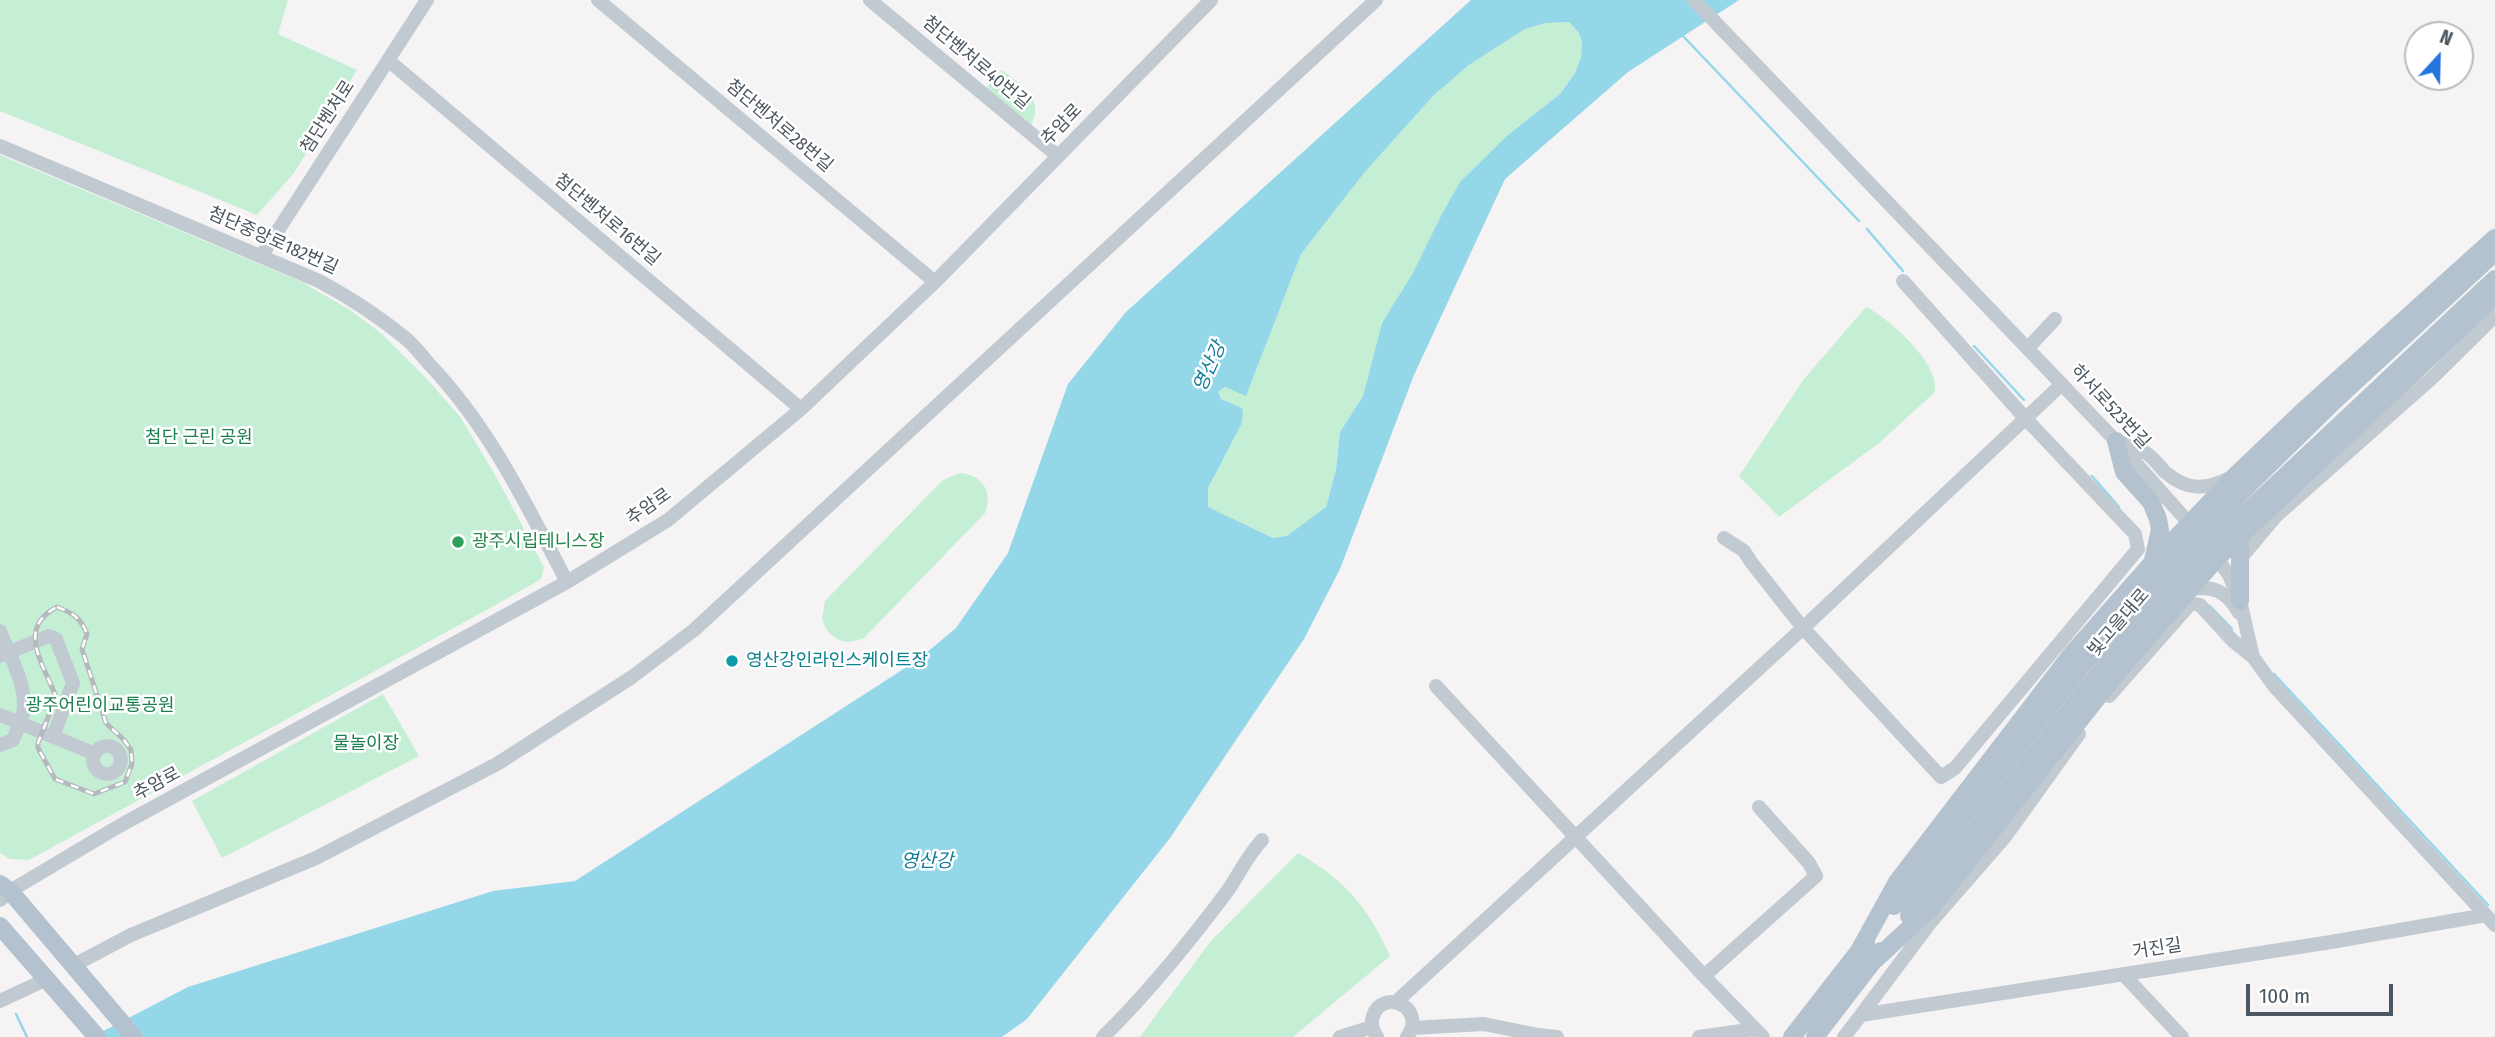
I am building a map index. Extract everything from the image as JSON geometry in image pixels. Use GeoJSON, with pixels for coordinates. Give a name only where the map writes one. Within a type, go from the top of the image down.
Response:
{"type":"FeatureCollection","features":[{"type":"Feature","properties":{"kind":"main road"},"geometry":{"type":"LineString","coordinates":[[1868,955],[1897,882],[2071,655],[2153,562],[2236,475],[2418,305],[2495,238]]}},
{"type":"Feature","properties":{"kind":"main road","name":"빛고을대로"},"geometry":{"type":"LineString","coordinates":[[2232,524],[2330,405],[2495,253]]}},
{"type":"Feature","properties":{"kind":"main road","name":"빛고을대로"},"geometry":{"type":"LineString","coordinates":[[1815,1037],[1868,955],[2087,659],[2186,561],[2232,524],[2495,279]]}},
{"type":"Feature","properties":{"kind":"main road"},"geometry":{"type":"LineString","coordinates":[[1868,955],[1931,908],[2121,668],[2217,558],[2232,524],[2495,296]]}},
{"type":"Feature","properties":{"kind":"main road"},"geometry":{"type":"LineString","coordinates":[[2116,441],[2124,472],[2151,502],[2158,519],[2160,530],[2153,562]]}},
{"type":"Feature","properties":{"kind":"main road"},"geometry":{"type":"LineString","coordinates":[[2232,524],[2239,559],[2240,601]]}},
{"type":"Feature","properties":{"kind":"main road"},"geometry":{"type":"LineString","coordinates":[[4,892],[78,969],[134,1037]]}},
{"type":"Feature","properties":{"kind":"main road"},"geometry":{"type":"LineString","coordinates":[[0,926],[97,1037]]}},
{"type":"Feature","properties":{"kind":"main road","name":"빛고을대로"},"geometry":{"type":"LineString","coordinates":[[1792,1037],[1868,955]]}},
{"type":"Feature","properties":{"kind":"street","name":"첨단벤처로"},"geometry":{"type":"LineString","coordinates":[[262,255],[427,0]]}},
{"type":"Feature","properties":{"kind":"street","name":"첨단벤처로28번길"},"geometry":{"type":"LineString","coordinates":[[598,0],[935,282]]}},
{"type":"Feature","properties":{"kind":"street","name":"첨단벤처로40번길"},"geometry":{"type":"LineString","coordinates":[[870,0],[1058,156]]}},
{"type":"Feature","properties":{"kind":"street","name":"추암로"},"geometry":{"type":"LineString","coordinates":[[4,892],[121,825],[567,582],[668,520],[800,409],[935,282],[1211,0]]}},
{"type":"Feature","properties":{"kind":"street"},"geometry":{"type":"LineString","coordinates":[[78,969],[131,936],[328,852],[497,764],[632,677],[694,630],[1376,0]]}},
{"type":"Feature","properties":{"kind":"street","name":"하서로523번길"},"geometry":{"type":"LineString","coordinates":[[1694,0],[2028,348],[2190,523],[2229,575],[2240,601],[2253,657]]}},
{"type":"Feature","properties":{"kind":"street","name":"첨단벤처로16번길"},"geometry":{"type":"LineString","coordinates":[[388,60],[800,409]]}},
{"type":"Feature","properties":{"kind":"street","name":"첨단중앙로182번길"},"geometry":{"type":"LineString","coordinates":[[0,146],[319,281],[366,309],[406,339],[456,392],[484,431],[519,490],[567,582]]}},
{"type":"Feature","properties":{"kind":"street"},"geometry":{"type":"LineString","coordinates":[[1724,538],[1744,551],[1803,628],[1941,776],[1955,768],[2138,548],[2136,534],[2026,419],[1902,281]]}},
{"type":"Feature","properties":{"kind":"street"},"geometry":{"type":"LineString","coordinates":[[2239,559],[2276,516],[2432,378],[2495,316]]}},
{"type":"Feature","properties":{"kind":"street"},"geometry":{"type":"LineString","coordinates":[[2028,348],[2055,319]]}},
{"type":"Feature","properties":{"kind":"street"},"geometry":{"type":"LineString","coordinates":[[1396,1002],[1803,628],[2062,384]]}},
{"type":"Feature","properties":{"kind":"street"},"geometry":{"type":"LineString","coordinates":[[2116,441],[2148,454],[2180,483],[2196,489],[2213,487],[2236,475]]}},
{"type":"Feature","properties":{"kind":"street"},"geometry":{"type":"LineString","coordinates":[[2189,590],[2200,587],[2219,591],[2235,606],[2246,628]]}},
{"type":"Feature","properties":{"kind":"street"},"geometry":{"type":"LineString","coordinates":[[1843,1037],[1930,923],[2005,837],[2093,715],[2191,603],[2200,605],[2233,641],[2253,657],[2274,686],[2490,920]]}},
{"type":"Feature","properties":{"kind":"street"},"geometry":{"type":"LineString","coordinates":[[0,631],[4,654],[21,677],[20,687],[26,710],[13,740],[0,745]]}},
{"type":"Feature","properties":{"kind":"street"},"geometry":{"type":"LineString","coordinates":[[4,654],[49,636],[56,639],[73,682],[53,737]]}},
{"type":"Feature","properties":{"kind":"street"},"geometry":{"type":"LineString","coordinates":[[1436,686],[1759,1033]]}},
{"type":"Feature","properties":{"kind":"street"},"geometry":{"type":"LineString","coordinates":[[0,715],[93,753]]}},
{"type":"Feature","properties":{"kind":"street"},"geometry":{"type":"LineString","coordinates":[[1704,976],[1816,876],[1810,863],[1759,807]]}},
{"type":"Feature","properties":{"kind":"street"},"geometry":{"type":"LineString","coordinates":[[1103,1037],[1199,929],[1233,884],[1247,856],[1262,840]]}},
{"type":"Feature","properties":{"kind":"street","name":"거진길"},"geometry":{"type":"LineString","coordinates":[[1861,1015],[2490,920]]}},
{"type":"Feature","properties":{"kind":"street"},"geometry":{"type":"LineString","coordinates":[[2123,974],[2182,1037]]}},
{"type":"Feature","properties":{"kind":"street"},"geometry":{"type":"LineString","coordinates":[[0,1001],[47,979]]}},
{"type":"Feature","properties":{"kind":"street"},"geometry":{"type":"LineString","coordinates":[[1340,1037],[1375,1032],[1373,1014],[1382,1004],[1396,1002],[1402,1004],[1411,1014],[1410,1033],[1484,1024],[1557,1037]]}},
{"type":"Feature","properties":{"kind":"street"},"geometry":{"type":"LineString","coordinates":[[1699,1037],[1759,1033]]}},
{"type":"Feature","properties":{"kind":"green space"},"geometry":{"type":"Polygon","coordinates":[[[0,0],[288,0],[278,34],[357,70],[294,173],[257,215],[0,111],[0,0]]]}},
{"type":"Feature","properties":{"kind":"green space"},"geometry":{"type":"Polygon","coordinates":[[[1569,22],[1579,33],[1582,43],[1581,57],[1575,73],[1560,94],[1508,135],[1382,323],[1363,396],[1340,432],[1336,470],[1326,507],[1287,537],[1273,538],[1207,507],[1208,488],[1241,425],[1241,408],[1221,399],[1218,392],[1225,387],[1246,395],[1301,254],[1364,173],[1434,95],[1469,65],[1525,29],[1546,23],[1569,22]]]}},
{"type":"Feature","properties":{"kind":"green space"},"geometry":{"type":"Polygon","coordinates":[[[1002,70],[1023,87],[1033,100],[1035,116],[1031,125],[986,88],[1002,70]]]}},
{"type":"Feature","properties":{"kind":"green space","name":"첨단 근린 공원"},"geometry":{"type":"Polygon","coordinates":[[[0,155],[302,282],[350,310],[382,334],[461,418],[498,480],[544,567],[541,579],[492,607],[29,860],[10,859],[0,853],[0,155]]]}},
{"type":"Feature","properties":{"kind":"green space"},"geometry":{"type":"Polygon","coordinates":[[[1866,307],[1895,327],[1914,347],[1929,367],[1935,392],[1879,443],[1779,517],[1739,476],[1804,379],[1866,307]]]}},
{"type":"Feature","properties":{"kind":"green space"},"geometry":{"type":"Polygon","coordinates":[[[959,473],[974,477],[984,485],[988,498],[985,513],[864,638],[850,642],[833,636],[822,619],[825,601],[942,481],[959,473]]]}},
{"type":"Feature","properties":{"kind":"green space","name":"물놀이장"},"geometry":{"type":"Polygon","coordinates":[[[383,694],[419,756],[222,858],[192,801],[383,694]]]}},
{"type":"Feature","properties":{"kind":"green space"},"geometry":{"type":"Polygon","coordinates":[[[1298,853],[1315,863],[1353,896],[1373,923],[1390,956],[1293,1037],[1140,1037],[1210,942],[1298,853]]]}},
{"type":"Feature","properties":{"kind":"water","name":"영산강"},"geometry":{"type":"Polygon","coordinates":[[[1471,0],[1739,0],[1628,72],[1505,179],[1414,375],[1340,569],[1304,639],[1170,838],[1027,1019],[1002,1037],[92,1037],[188,987],[493,891],[575,881],[919,659],[956,628],[1008,553],[1068,384],[1126,312],[1471,0]],[[1569,22],[1546,23],[1525,29],[1469,65],[1434,95],[1364,173],[1301,254],[1246,396],[1225,387],[1218,392],[1221,399],[1242,408],[1243,414],[1241,425],[1208,488],[1208,507],[1273,538],[1287,536],[1326,507],[1336,470],[1340,432],[1363,396],[1382,323],[1413,273],[1460,182],[1508,135],[1560,94],[1575,73],[1581,57],[1582,43],[1579,33],[1569,22]]]}},
{"type":"Feature","properties":{"kind":"waterway"},"geometry":{"type":"LineString","coordinates":[[1683,36],[1859,221]]}},
{"type":"Feature","properties":{"kind":"waterway"},"geometry":{"type":"LineString","coordinates":[[1867,229],[1903,271]]}},
{"type":"Feature","properties":{"kind":"waterway"},"geometry":{"type":"LineString","coordinates":[[1974,346],[2024,400]]}},
{"type":"Feature","properties":{"kind":"waterway"},"geometry":{"type":"LineString","coordinates":[[2092,476],[2119,507]]}},
{"type":"Feature","properties":{"kind":"waterway"},"geometry":{"type":"LineString","coordinates":[[2210,606],[2232,629]]}},
{"type":"Feature","properties":{"kind":"waterway"},"geometry":{"type":"LineString","coordinates":[[2274,674],[2488,905]]}},
{"type":"Feature","properties":{"kind":"waterway"},"geometry":{"type":"LineString","coordinates":[[16,1014],[27,1037]]}},
{"type":"Feature","properties":{"kind":"railway"},"geometry":{"type":"LineString","coordinates":[[57,607],[76,617],[85,628],[87,634],[82,649],[106,723],[131,750],[132,764],[125,782],[94,794],[55,779],[38,748],[56,697],[40,659],[35,636],[38,625],[57,607]]}},
{"type":"Feature","properties":{"kind":"place","name":"광주시립테니스장"},"geometry":{"type":"Point","coordinates":[458,542]}},
{"type":"Feature","properties":{"kind":"place","name":"영산강인라인스케이트장"},"geometry":{"type":"Point","coordinates":[732,661]}},
{"type":"Feature","properties":{"kind":"park label","name":"광주어린이교통공원"},"geometry":{"type":"Point","coordinates":[100,706]}}]}
